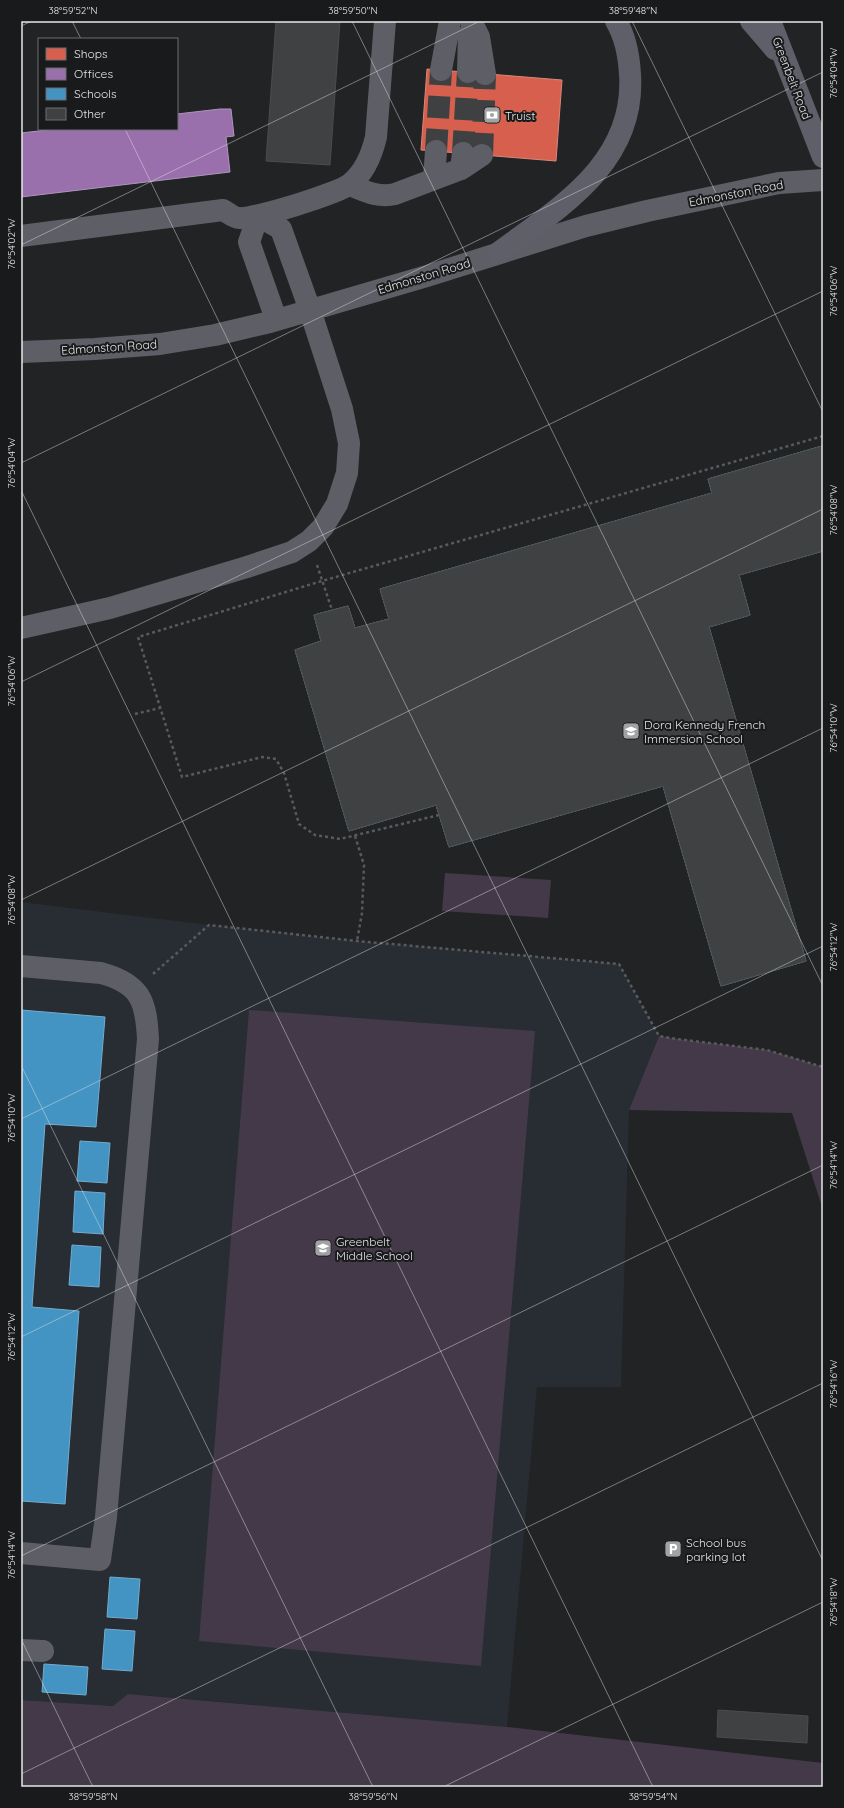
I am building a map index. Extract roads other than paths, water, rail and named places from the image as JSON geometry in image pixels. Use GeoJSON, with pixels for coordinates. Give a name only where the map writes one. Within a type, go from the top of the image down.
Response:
{"type":"FeatureCollection","features":[{"type":"Feature","properties":{"kind":"main road"},"geometry":{"type":"LineString","coordinates":[[498,253],[552,213],[587,182],[608,158],[622,133],[628,113],[631,92],[630,67],[625,44],[616,21]]}},
{"type":"Feature","properties":{"kind":"main road"},"geometry":{"type":"LineString","coordinates":[[752,21],[786,62]]}},
{"type":"Feature","properties":{"kind":"main road","name":"Greenbelt Road"},"geometry":{"type":"LineString","coordinates":[[770,21],[823,157]]}},
{"type":"Feature","properties":{"kind":"street"},"geometry":{"type":"LineString","coordinates":[[21,236],[223,210],[238,218],[258,216],[302,203],[350,185],[367,164],[373,152],[376,137],[385,21]]}},
{"type":"Feature","properties":{"kind":"street"},"geometry":{"type":"LineString","coordinates":[[441,70],[450,21]]}},
{"type":"Feature","properties":{"kind":"street"},"geometry":{"type":"LineString","coordinates":[[468,21],[477,73],[480,37],[471,21]]}},
{"type":"Feature","properties":{"kind":"street"},"geometry":{"type":"LineString","coordinates":[[434,179],[436,151]]}},
{"type":"Feature","properties":{"kind":"street"},"geometry":{"type":"LineString","coordinates":[[350,185],[371,194],[385,196],[396,194],[434,179],[469,159]]}},
{"type":"Feature","properties":{"kind":"street","name":"Edmonston Road"},"geometry":{"type":"LineString","coordinates":[[21,352],[95,349],[160,344],[215,335],[310,310],[427,276],[586,226],[647,211],[779,183],[823,180]]}},
{"type":"Feature","properties":{"kind":"street"},"geometry":{"type":"LineString","coordinates":[[21,628],[110,608],[239,570],[292,552],[309,541],[323,526],[337,504],[347,473],[349,443],[342,409],[310,310],[281,229],[258,216]]}},
{"type":"Feature","properties":{"kind":"street"},"geometry":{"type":"LineString","coordinates":[[258,216],[249,242],[276,319]]}},
{"type":"Feature","properties":{"kind":"street"},"geometry":{"type":"LineString","coordinates":[[21,966],[102,973],[114,977],[135,990],[142,1000],[148,1039],[106,1517],[100,1560],[21,1554]]}},
{"type":"Feature","properties":{"kind":"street"},"geometry":{"type":"LineString","coordinates":[[21,1650],[43,1652]]}},
{"type":"Feature","properties":{"kind":"tunnel"},"geometry":{"type":"LineString","coordinates":[[436,151],[441,70]]}},
{"type":"Feature","properties":{"kind":"tunnel"},"geometry":{"type":"LineString","coordinates":[[463,153],[468,72]]}},
{"type":"Feature","properties":{"kind":"tunnel"},"geometry":{"type":"LineString","coordinates":[[482,155],[485,74]]}},
{"type":"Feature","properties":{"kind":"place","name":"Truist"},"geometry":{"type":"Point","coordinates":[492,115]}},
{"type":"Feature","properties":{"kind":"place","name":"Dora Kennedy French Immersion School"},"geometry":{"type":"Point","coordinates":[631,731]}},
{"type":"Feature","properties":{"kind":"place","name":"Greenbelt Middle School"},"geometry":{"type":"Point","coordinates":[323,1248]}},
{"type":"Feature","properties":{"kind":"place","name":"School bus parking lot"},"geometry":{"type":"Point","coordinates":[673,1549]}}]}
